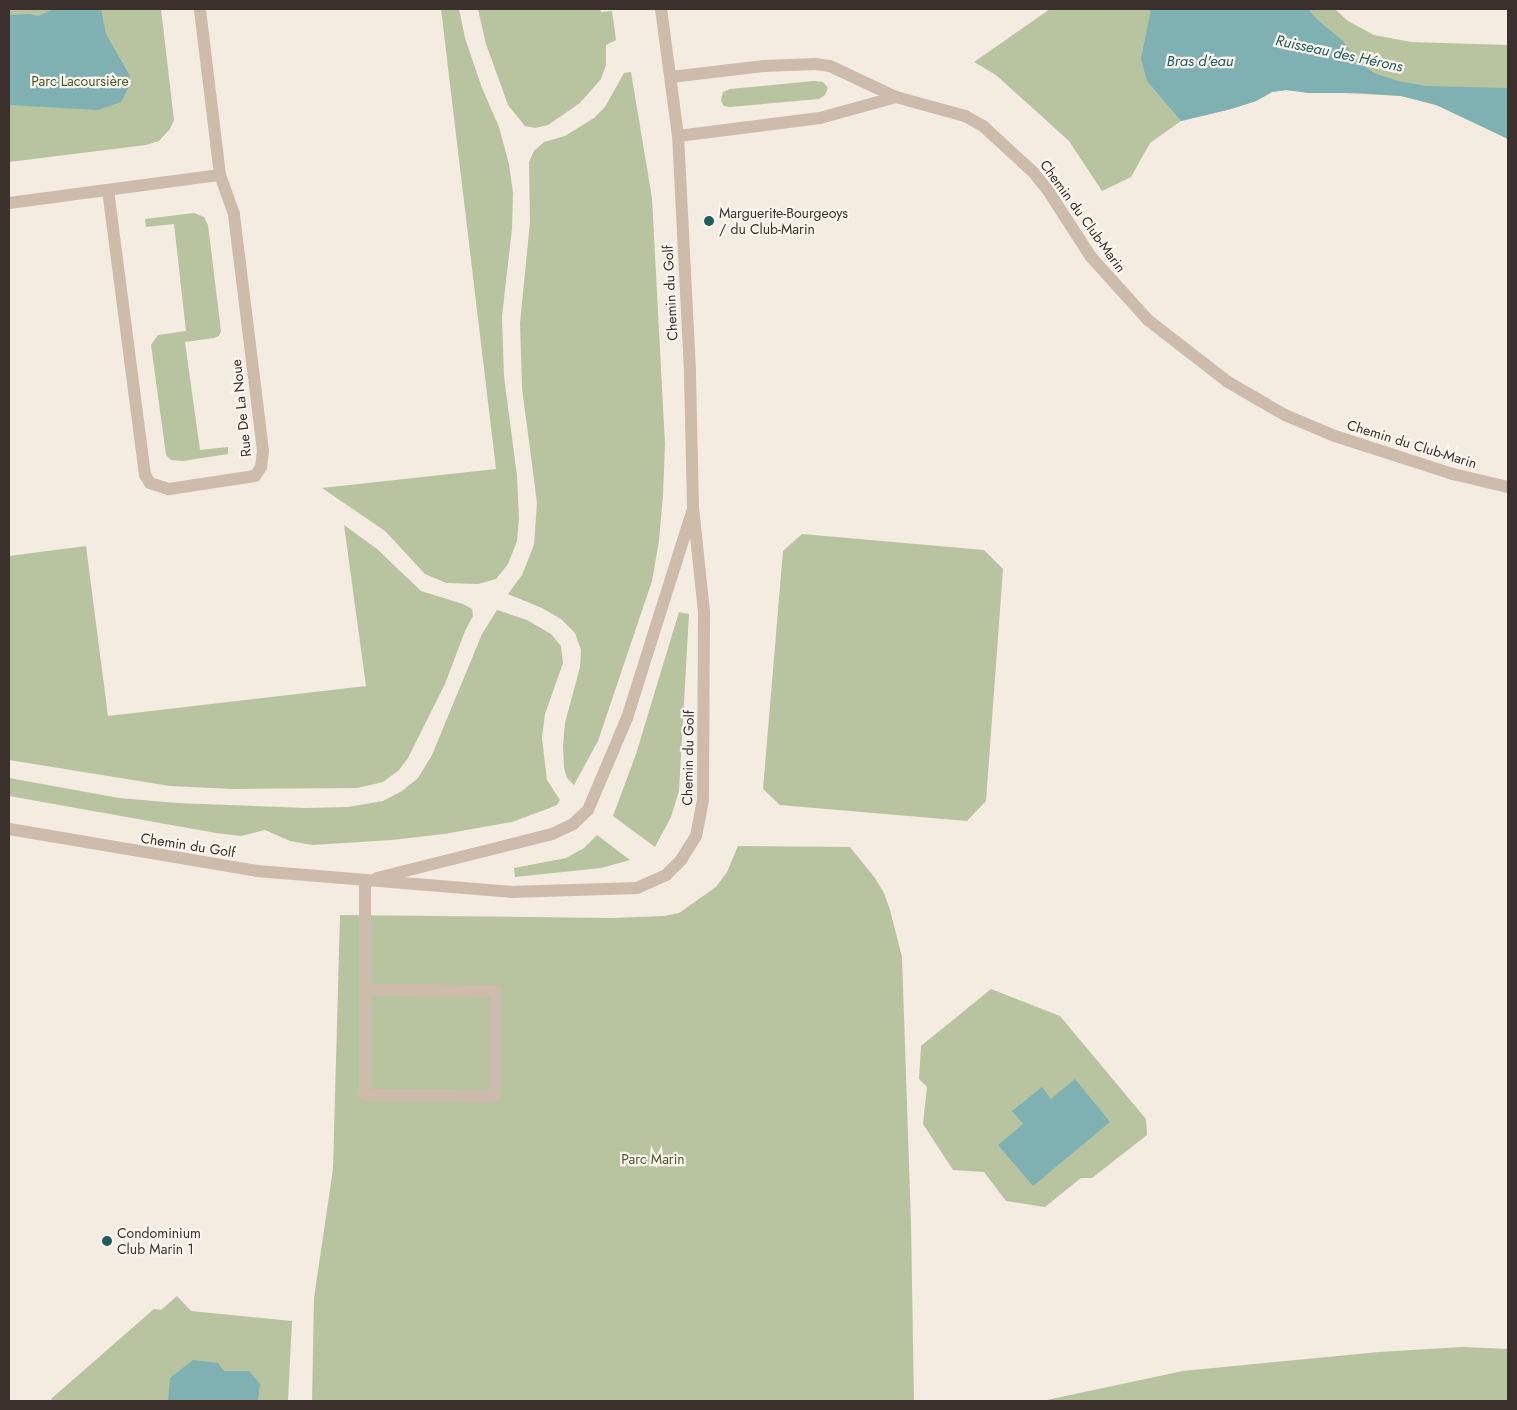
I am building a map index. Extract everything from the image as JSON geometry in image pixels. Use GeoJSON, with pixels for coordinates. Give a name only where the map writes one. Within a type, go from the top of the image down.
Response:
{"type":"FeatureCollection","features":[{"type":"Feature","properties":{"kind":"street","name":"Rue De La Noue"},"geometry":{"type":"LineString","coordinates":[[108,190],[145,475],[150,483],[169,489],[246,479],[260,472],[263,451],[234,214],[220,175],[200,9]]}},
{"type":"Feature","properties":{"kind":"street","name":"Chemin du Golf"},"geometry":{"type":"LineString","coordinates":[[9,829],[211,864],[365,881],[510,892],[618,890],[652,883],[675,867],[696,836],[703,799],[704,612],[693,507],[690,380],[678,136],[661,9]]}},
{"type":"Feature","properties":{"kind":"street","name":"Chemin du Club-Marin"},"geometry":{"type":"LineString","coordinates":[[671,77],[764,66],[815,64],[830,66],[896,97],[965,116],[983,126],[1010,148],[1048,190],[1091,257],[1116,286],[1167,336],[1228,382],[1285,415],[1335,436],[1439,470],[1508,487]]}},
{"type":"Feature","properties":{"kind":"street"},"geometry":{"type":"LineString","coordinates":[[678,136],[820,118],[896,97]]}},
{"type":"Feature","properties":{"kind":"street"},"geometry":{"type":"LineString","coordinates":[[9,203],[220,175]]}},
{"type":"Feature","properties":{"kind":"street","name":"Chemin du Golf"},"geometry":{"type":"LineString","coordinates":[[365,881],[557,832],[573,824],[588,810],[628,718],[693,507]]}},
{"type":"Feature","properties":{"kind":"street"},"geometry":{"type":"LineString","coordinates":[[365,881],[365,1095],[495,1096],[496,991],[366,990]]}},
{"type":"Feature","properties":{"kind":"green space","name":"Parc Lacoursière"},"geometry":{"type":"Polygon","coordinates":[[[9,9],[161,9],[174,120],[170,129],[159,141],[146,145],[9,162],[9,9]]]}},
{"type":"Feature","properties":{"kind":"green space"},"geometry":{"type":"Polygon","coordinates":[[[441,9],[459,9],[465,38],[482,88],[499,127],[509,164],[513,193],[512,229],[502,316],[504,376],[517,476],[519,518],[517,541],[508,564],[496,579],[478,584],[446,583],[425,574],[385,531],[322,488],[496,469],[441,9]]]}},
{"type":"Feature","properties":{"kind":"green space"},"geometry":{"type":"Polygon","coordinates":[[[478,9],[600,9],[601,12],[612,11],[616,40],[606,45],[606,65],[601,79],[580,103],[548,125],[535,128],[525,126],[508,105],[486,44],[478,9]]]}},
{"type":"Feature","properties":{"kind":"green space"},"geometry":{"type":"Polygon","coordinates":[[[1050,9],[1335,9],[1348,21],[1374,35],[1411,42],[1508,45],[1508,139],[1446,108],[1401,96],[1286,90],[1272,92],[1256,101],[1231,109],[1181,121],[1150,143],[1131,177],[1102,191],[1069,141],[996,75],[974,62],[1050,9]]]}},
{"type":"Feature","properties":{"kind":"green space"},"geometry":{"type":"Polygon","coordinates":[[[631,72],[652,198],[665,444],[663,495],[659,541],[652,581],[598,741],[574,785],[567,778],[564,768],[563,746],[565,723],[580,667],[581,650],[575,633],[561,619],[542,608],[508,594],[522,575],[534,545],[537,503],[522,388],[520,323],[530,222],[529,162],[534,151],[544,142],[565,136],[594,118],[605,107],[624,73],[631,72]]]}},
{"type":"Feature","properties":{"kind":"green space"},"geometry":{"type":"Polygon","coordinates":[[[814,81],[823,82],[828,88],[825,95],[819,99],[730,107],[724,106],[721,101],[723,92],[730,89],[814,81]]]}},
{"type":"Feature","properties":{"kind":"green space"},"geometry":{"type":"Polygon","coordinates":[[[194,213],[204,217],[208,225],[221,331],[219,336],[214,338],[185,342],[200,450],[228,447],[228,454],[183,461],[171,460],[166,455],[151,345],[158,335],[186,331],[174,224],[146,227],[145,219],[194,213]]]}},
{"type":"Feature","properties":{"kind":"green space"},"geometry":{"type":"Polygon","coordinates":[[[344,525],[377,549],[421,591],[463,604],[472,609],[473,616],[465,631],[445,684],[408,758],[399,770],[383,782],[357,788],[233,789],[170,786],[9,760],[9,556],[86,546],[108,716],[366,686],[344,525]]]}},
{"type":"Feature","properties":{"kind":"green space"},"geometry":{"type":"Polygon","coordinates":[[[802,534],[984,550],[1003,569],[986,801],[967,821],[780,805],[763,789],[783,551],[802,534]]]}},
{"type":"Feature","properties":{"kind":"green space"},"geometry":{"type":"Polygon","coordinates":[[[497,610],[527,620],[551,634],[561,646],[563,663],[545,714],[542,738],[547,780],[560,800],[557,805],[547,809],[512,822],[444,834],[392,840],[312,845],[290,841],[265,830],[241,836],[216,833],[9,796],[9,778],[119,798],[177,803],[306,808],[348,807],[383,801],[402,791],[418,778],[432,755],[482,634],[497,610]]]}},
{"type":"Feature","properties":{"kind":"green space"},"geometry":{"type":"Polygon","coordinates":[[[679,612],[689,614],[679,791],[671,817],[655,847],[613,816],[636,754],[679,612]]]}},
{"type":"Feature","properties":{"kind":"green space"},"geometry":{"type":"Polygon","coordinates":[[[597,835],[630,860],[601,868],[515,877],[514,868],[566,858],[584,848],[597,835]]]}},
{"type":"Feature","properties":{"kind":"green space","name":"Parc Marin"},"geometry":{"type":"Polygon","coordinates":[[[738,846],[850,847],[875,878],[884,893],[890,910],[902,957],[911,1223],[914,1401],[312,1401],[314,1298],[333,1169],[340,915],[613,918],[664,916],[679,913],[716,887],[727,872],[738,846]]]}},
{"type":"Feature","properties":{"kind":"green space"},"geometry":{"type":"Polygon","coordinates":[[[991,989],[1060,1016],[1146,1119],[1147,1135],[1092,1178],[1081,1178],[1045,1207],[1006,1201],[984,1172],[953,1170],[923,1124],[927,1087],[919,1079],[921,1046],[991,989]]]}},
{"type":"Feature","properties":{"kind":"green space"},"geometry":{"type":"Polygon","coordinates":[[[177,1296],[191,1311],[292,1321],[288,1401],[53,1401],[51,1399],[154,1309],[161,1310],[177,1296]]]}},
{"type":"Feature","properties":{"kind":"green space"},"geometry":{"type":"Polygon","coordinates":[[[1463,1347],[1508,1349],[1508,1401],[1042,1401],[1183,1371],[1379,1352],[1463,1347]]]}},
{"type":"Feature","properties":{"kind":"water"},"geometry":{"type":"Polygon","coordinates":[[[54,9],[101,9],[106,34],[130,76],[129,87],[121,102],[98,110],[9,105],[9,15],[29,14],[38,16],[54,9]]]}},
{"type":"Feature","properties":{"kind":"water","name":"Bras d'eau"},"geometry":{"type":"Polygon","coordinates":[[[1151,9],[1308,9],[1344,42],[1356,60],[1374,73],[1398,81],[1426,86],[1508,88],[1508,139],[1434,104],[1401,96],[1360,93],[1308,93],[1286,90],[1272,92],[1256,101],[1231,109],[1181,121],[1147,81],[1141,59],[1151,9]]]}},
{"type":"Feature","properties":{"kind":"water"},"geometry":{"type":"Polygon","coordinates":[[[1075,1079],[1110,1122],[1033,1186],[998,1145],[1023,1124],[1012,1111],[1042,1087],[1051,1099],[1075,1079]]]}},
{"type":"Feature","properties":{"kind":"water"},"geometry":{"type":"Polygon","coordinates":[[[193,1360],[218,1363],[224,1371],[249,1371],[260,1384],[258,1401],[168,1401],[170,1378],[193,1360]]]}},
{"type":"Feature","properties":{"kind":"place","name":"Marguerite-Bourgeoys / du Club-Marin"},"geometry":{"type":"Point","coordinates":[709,221]}},
{"type":"Feature","properties":{"kind":"place","name":"Condominium Club Marin 1"},"geometry":{"type":"Point","coordinates":[107,1241]}},
{"type":"Feature","properties":{"kind":"water label","name":"Ruisseau des Hérons"},"geometry":{"type":"Point","coordinates":[1339,54]}}]}
